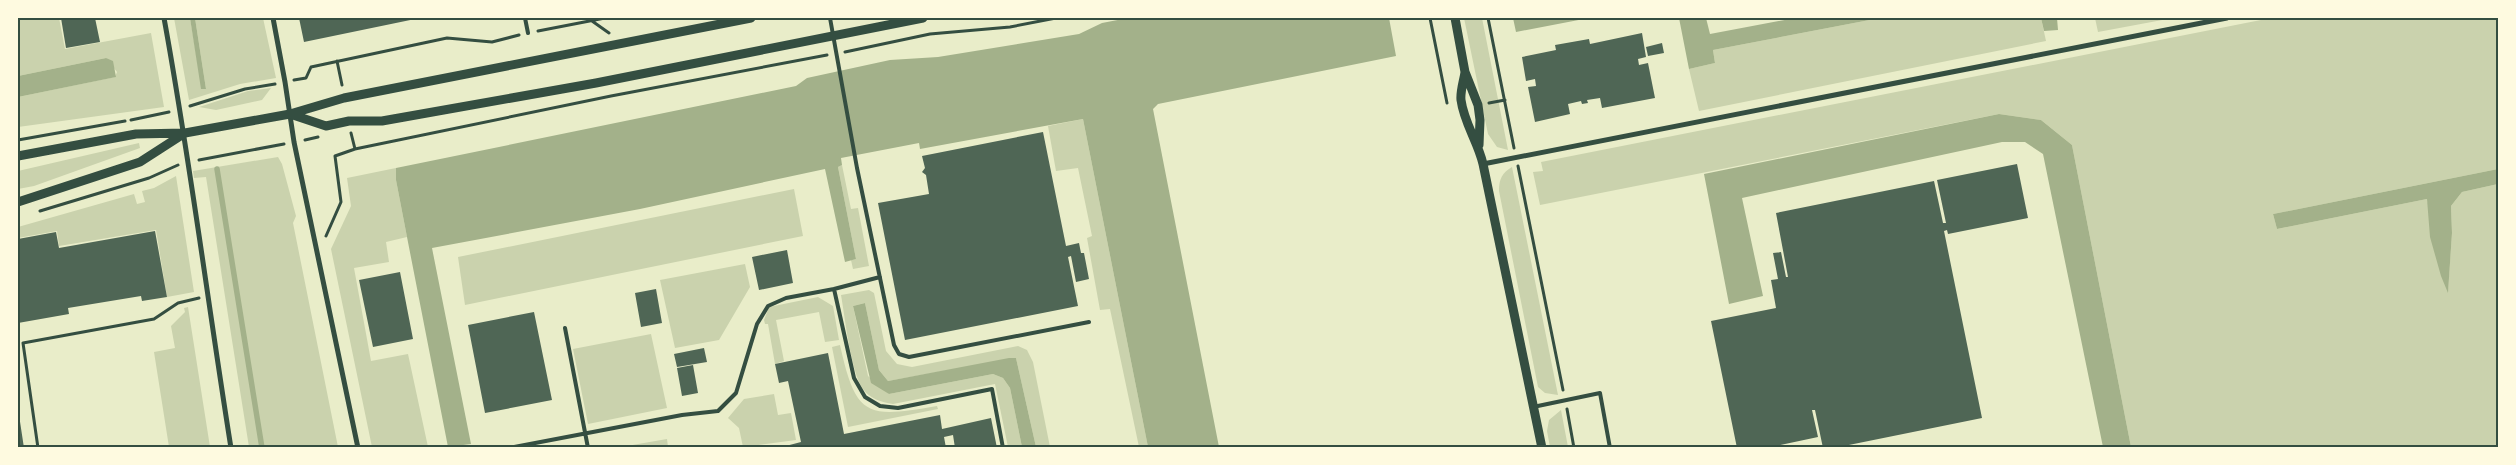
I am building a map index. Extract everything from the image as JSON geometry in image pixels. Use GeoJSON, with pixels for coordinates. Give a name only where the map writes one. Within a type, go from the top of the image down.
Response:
{"type":"FeatureCollection","features":[{"type":"Feature","properties":{"kind":"street"},"geometry":{"type":"LineString","coordinates":[[164,18],[185,133],[207,297],[231,448]]}},
{"type":"Feature","properties":{"kind":"street"},"geometry":{"type":"LineString","coordinates":[[273,18],[286,82],[294,142],[318,249],[358,448]]}},
{"type":"Feature","properties":{"kind":"street"},"geometry":{"type":"LineString","coordinates":[[18,156],[136,134],[185,133],[290,114],[344,98],[751,18]]}},
{"type":"Feature","properties":{"kind":"street"},"geometry":{"type":"LineString","coordinates":[[290,114],[326,126],[349,121],[382,122],[596,83],[833,34],[923,18]]}},
{"type":"Feature","properties":{"kind":"street"},"geometry":{"type":"LineString","coordinates":[[1455,18],[1465,72],[1476,96],[1479,113],[1478,146]]}},
{"type":"Feature","properties":{"kind":"street"},"geometry":{"type":"LineString","coordinates":[[1484,164],[2227,18]]}},
{"type":"Feature","properties":{"kind":"street"},"geometry":{"type":"LineString","coordinates":[[1465,72],[1461,98],[1467,125],[1478,146],[1484,164],[1542,448]]}},
{"type":"Feature","properties":{"kind":"street"},"geometry":{"type":"LineString","coordinates":[[18,202],[140,162],[185,133]]}},
{"type":"Feature","properties":{"kind":"lane"},"geometry":{"type":"LineString","coordinates":[[525,18],[528,33]]}},
{"type":"Feature","properties":{"kind":"lane"},"geometry":{"type":"LineString","coordinates":[[830,18],[880,278],[894,345],[899,354],[909,356],[1089,322]]}},
{"type":"Feature","properties":{"kind":"lane"},"geometry":{"type":"LineString","coordinates":[[509,448],[585,432],[718,411],[736,393],[757,324],[768,306],[786,298],[880,278]]}},
{"type":"Feature","properties":{"kind":"lane"},"geometry":{"type":"LineString","coordinates":[[834,289],[854,378],[865,397],[880,406],[898,408],[992,389],[1003,448]]}},
{"type":"Feature","properties":{"kind":"lane"},"geometry":{"type":"LineString","coordinates":[[565,328],[588,448]]}},
{"type":"Feature","properties":{"kind":"lane"},"geometry":{"type":"LineString","coordinates":[[1533,407],[1600,393],[1610,448]]}},
{"type":"Feature","properties":{"kind":"path"},"geometry":{"type":"LineString","coordinates":[[18,140],[181,109],[244,89],[306,78],[311,66],[337,60],[446,38],[492,42],[605,18]]}},
{"type":"Feature","properties":{"kind":"path"},"geometry":{"type":"LineString","coordinates":[[1488,18],[1574,448]]}},
{"type":"Feature","properties":{"kind":"path"},"geometry":{"type":"LineString","coordinates":[[318,249],[341,202],[335,156],[355,150],[611,96]]}},
{"type":"Feature","properties":{"kind":"path"},"geometry":{"type":"LineString","coordinates":[[36,212],[149,178],[174,165],[294,142]]}},
{"type":"Feature","properties":{"kind":"path"},"geometry":{"type":"LineString","coordinates":[[38,448],[23,343],[154,319],[178,303],[207,297]]}},
{"type":"Feature","properties":{"kind":"shaded area"},"geometry":{"type":"Polygon","coordinates":[[[59,18],[65,49],[151,33],[164,107],[18,127],[18,97],[115,77],[117,72],[106,58],[18,76],[18,19],[59,18]]]}},
{"type":"Feature","properties":{"kind":"shaded area"},"geometry":{"type":"Polygon","coordinates":[[[174,18],[190,18],[202,89],[206,89],[195,18],[263,18],[276,78],[240,84],[189,100],[174,18]]]}},
{"type":"Feature","properties":{"kind":"shaded area"},"geometry":{"type":"Polygon","coordinates":[[[190,18],[195,18],[206,89],[201,89],[190,18]]]}},
{"type":"Feature","properties":{"kind":"shaded area"},"geometry":{"type":"Polygon","coordinates":[[[1128,18],[1389,18],[1396,56],[1158,104],[1153,109],[1219,447],[1148,447],[1083,119],[920,149],[919,143],[841,158],[842,165],[838,167],[856,259],[845,262],[825,169],[640,209],[432,248],[471,444],[448,447],[396,180],[396,168],[796,86],[807,78],[890,60],[938,57],[1079,34],[1102,23],[1128,18]]]}},
{"type":"Feature","properties":{"kind":"shaded area"},"geometry":{"type":"Polygon","coordinates":[[[1464,18],[1482,18],[1508,150],[1497,147],[1488,134],[1464,18]]]}},
{"type":"Feature","properties":{"kind":"shaded area"},"geometry":{"type":"Polygon","coordinates":[[[1513,18],[1589,18],[1516,32],[1513,18]]]}},
{"type":"Feature","properties":{"kind":"shaded area"},"geometry":{"type":"Polygon","coordinates":[[[1679,18],[1706,18],[1710,34],[1795,18],[1880,18],[1713,50],[1715,63],[1689,69],[1679,18]]]}},
{"type":"Feature","properties":{"kind":"shaded area"},"geometry":{"type":"Polygon","coordinates":[[[1880,18],[2041,18],[2046,41],[1699,111],[1689,69],[1715,63],[1713,50],[1880,18]]]}},
{"type":"Feature","properties":{"kind":"shaded area"},"geometry":{"type":"Polygon","coordinates":[[[2041,18],[2057,18],[2058,30],[2044,31],[2041,18]]]}},
{"type":"Feature","properties":{"kind":"shaded area"},"geometry":{"type":"Polygon","coordinates":[[[2095,18],[2173,18],[2098,32],[2095,18]]]}},
{"type":"Feature","properties":{"kind":"shaded area"},"geometry":{"type":"Polygon","coordinates":[[[2271,18],[2498,18],[2498,169],[2273,214],[2277,229],[2427,199],[2448,291],[2452,233],[2451,206],[2462,192],[2498,184],[2498,447],[2131,447],[2072,145],[2041,120],[1999,114],[1540,205],[1533,172],[1543,171],[1541,162],[2271,18]]]}},
{"type":"Feature","properties":{"kind":"shaded area"},"geometry":{"type":"Polygon","coordinates":[[[106,58],[113,61],[116,77],[18,97],[18,76],[106,58]]]}},
{"type":"Feature","properties":{"kind":"shaded area"},"geometry":{"type":"Polygon","coordinates":[[[271,88],[262,100],[216,110],[199,107],[248,91],[271,88]]]}},
{"type":"Feature","properties":{"kind":"shaded area"},"geometry":{"type":"Polygon","coordinates":[[[1999,114],[2041,120],[2072,145],[2131,447],[2103,447],[2043,154],[2025,142],[2002,142],[1742,198],[1763,296],[1729,304],[1704,174],[1999,114]]]}},
{"type":"Feature","properties":{"kind":"shaded area"},"geometry":{"type":"Polygon","coordinates":[[[1083,119],[1148,447],[1139,447],[1110,309],[1100,310],[1087,238],[1092,236],[1078,168],[1056,171],[1048,126],[1083,119]]]}},
{"type":"Feature","properties":{"kind":"shaded area"},"geometry":{"type":"Polygon","coordinates":[[[139,143],[140,148],[34,186],[18,189],[18,171],[139,143]]]}},
{"type":"Feature","properties":{"kind":"shaded area"},"geometry":{"type":"Polygon","coordinates":[[[278,157],[282,164],[296,216],[293,223],[338,447],[249,447],[206,177],[194,178],[193,171],[278,157]]]}},
{"type":"Feature","properties":{"kind":"shaded area"},"geometry":{"type":"Polygon","coordinates":[[[842,165],[851,209],[858,208],[869,266],[853,269],[851,260],[856,259],[838,167],[842,165]]]}},
{"type":"Feature","properties":{"kind":"shaded area"},"geometry":{"type":"Polygon","coordinates":[[[1512,167],[1558,395],[1545,393],[1538,387],[1499,191],[1502,177],[1512,167]]]}},
{"type":"Feature","properties":{"kind":"shaded area"},"geometry":{"type":"Polygon","coordinates":[[[396,168],[396,180],[407,237],[386,242],[389,262],[354,268],[371,361],[408,354],[428,447],[372,447],[331,249],[351,206],[347,178],[396,168]]]}},
{"type":"Feature","properties":{"kind":"shaded area"},"geometry":{"type":"Polygon","coordinates":[[[2498,169],[2498,184],[2462,192],[2451,206],[2452,233],[2448,293],[2430,237],[2427,199],[2277,229],[2273,214],[2498,169]]]}},
{"type":"Feature","properties":{"kind":"shaded area"},"geometry":{"type":"Polygon","coordinates":[[[176,176],[194,292],[167,297],[156,230],[59,246],[57,231],[18,238],[18,227],[134,194],[137,204],[145,202],[142,191],[154,188],[176,176]]]}},
{"type":"Feature","properties":{"kind":"shaded area"},"geometry":{"type":"Polygon","coordinates":[[[794,189],[803,236],[465,305],[458,257],[794,189]]]}},
{"type":"Feature","properties":{"kind":"shaded area"},"geometry":{"type":"Polygon","coordinates":[[[745,264],[750,287],[719,340],[675,348],[660,280],[745,264]]]}},
{"type":"Feature","properties":{"kind":"shaded area"},"geometry":{"type":"Polygon","coordinates":[[[869,290],[874,293],[886,351],[897,364],[912,367],[1018,346],[1027,350],[1033,362],[1050,447],[1036,447],[1016,358],[888,381],[879,370],[865,303],[853,306],[868,376],[889,394],[993,374],[1003,378],[1010,388],[1022,447],[1008,447],[995,384],[893,404],[872,398],[863,389],[855,371],[841,295],[869,290]]]}},
{"type":"Feature","properties":{"kind":"shaded area"},"geometry":{"type":"Polygon","coordinates":[[[818,297],[833,306],[839,340],[825,342],[819,312],[776,320],[784,361],[775,364],[768,324],[765,324],[764,320],[769,307],[818,297]]]}},
{"type":"Feature","properties":{"kind":"shaded area"},"geometry":{"type":"Polygon","coordinates":[[[865,303],[879,370],[888,381],[1016,358],[1036,447],[1022,447],[1010,388],[1003,378],[993,374],[889,394],[871,383],[853,306],[865,303]]]}},
{"type":"Feature","properties":{"kind":"shaded area"},"geometry":{"type":"Polygon","coordinates":[[[188,307],[210,447],[169,447],[154,352],[175,348],[171,326],[185,312],[184,308],[188,307]]]}},
{"type":"Feature","properties":{"kind":"shaded area"},"geometry":{"type":"Polygon","coordinates":[[[651,334],[667,408],[588,424],[573,349],[651,334]]]}},
{"type":"Feature","properties":{"kind":"shaded area"},"geometry":{"type":"Polygon","coordinates":[[[840,345],[852,387],[859,400],[868,407],[880,411],[895,412],[937,406],[938,409],[848,427],[832,347],[840,345]]]}},
{"type":"Feature","properties":{"kind":"shaded area"},"geometry":{"type":"Polygon","coordinates":[[[774,394],[778,415],[791,413],[796,440],[743,447],[739,428],[728,418],[744,399],[774,394]]]}},
{"type":"Feature","properties":{"kind":"shaded area"},"geometry":{"type":"Polygon","coordinates":[[[1561,410],[1568,447],[1550,447],[1547,431],[1549,420],[1561,410]]]}},
{"type":"Feature","properties":{"kind":"shaded area"},"geometry":{"type":"Polygon","coordinates":[[[667,439],[668,447],[621,447],[667,439]]]}},
{"type":"Feature","properties":{"kind":"building"},"geometry":{"type":"Polygon","coordinates":[[[61,18],[95,18],[100,42],[66,48],[61,18]]]}},
{"type":"Feature","properties":{"kind":"building"},"geometry":{"type":"Polygon","coordinates":[[[299,18],[420,18],[304,42],[299,18]]]}},
{"type":"Feature","properties":{"kind":"building"},"geometry":{"type":"Polygon","coordinates":[[[1642,33],[1646,57],[1638,59],[1639,65],[1648,63],[1655,98],[1602,108],[1600,98],[1587,100],[1588,103],[1582,104],[1581,101],[1568,104],[1570,114],[1535,122],[1528,87],[1536,86],[1535,79],[1526,81],[1522,57],[1556,50],[1555,45],[1589,39],[1590,44],[1642,33]]]}},
{"type":"Feature","properties":{"kind":"building"},"geometry":{"type":"Polygon","coordinates":[[[1662,43],[1664,53],[1648,56],[1646,47],[1662,43]]]}},
{"type":"Feature","properties":{"kind":"building"},"geometry":{"type":"Polygon","coordinates":[[[1043,132],[1066,246],[1079,243],[1081,253],[1084,253],[1089,279],[1076,282],[1071,256],[1068,257],[1078,306],[905,340],[878,203],[929,194],[926,175],[922,172],[925,168],[922,156],[1043,132]]]}},
{"type":"Feature","properties":{"kind":"building"},"geometry":{"type":"Polygon","coordinates":[[[2017,164],[2028,218],[1948,234],[1947,230],[1944,231],[1982,418],[1834,448],[1823,448],[1815,410],[1812,410],[1818,437],[1766,448],[1737,448],[1711,321],[1776,308],[1771,280],[1778,279],[1773,253],[1781,252],[1786,277],[1788,277],[1776,213],[1934,181],[1943,223],[1946,223],[1937,180],[2017,164]]]}},
{"type":"Feature","properties":{"kind":"building"},"geometry":{"type":"Polygon","coordinates":[[[155,231],[167,297],[142,301],[141,296],[68,308],[69,314],[18,323],[18,239],[56,232],[59,248],[155,231]]]}},
{"type":"Feature","properties":{"kind":"building"},"geometry":{"type":"Polygon","coordinates":[[[787,250],[793,283],[759,290],[752,257],[787,250]]]}},
{"type":"Feature","properties":{"kind":"building"},"geometry":{"type":"Polygon","coordinates":[[[400,272],[413,339],[373,347],[359,280],[400,272]]]}},
{"type":"Feature","properties":{"kind":"building"},"geometry":{"type":"Polygon","coordinates":[[[656,289],[662,323],[641,327],[635,293],[656,289]]]}},
{"type":"Feature","properties":{"kind":"building"},"geometry":{"type":"Polygon","coordinates":[[[534,312],[552,400],[485,413],[468,325],[534,312]]]}},
{"type":"Feature","properties":{"kind":"building"},"geometry":{"type":"Polygon","coordinates":[[[704,348],[707,362],[677,367],[674,354],[704,348]]]}},
{"type":"Feature","properties":{"kind":"building"},"geometry":{"type":"Polygon","coordinates":[[[828,353],[844,434],[940,415],[942,429],[991,418],[997,448],[955,448],[953,435],[944,437],[946,448],[778,448],[801,442],[788,381],[779,383],[775,364],[828,353]]]}},
{"type":"Feature","properties":{"kind":"building"},"geometry":{"type":"Polygon","coordinates":[[[693,365],[698,393],[682,396],[677,368],[693,365]]]}},
{"type":"Feature","properties":{"kind":"building"},"geometry":{"type":"Polygon","coordinates":[[[19,415],[24,448],[18,448],[19,415]]]}},
{"type":"Feature","properties":{"kind":"waterway"},"geometry":{"type":"LineString","coordinates":[[217,169],[262,448]]}}]}
